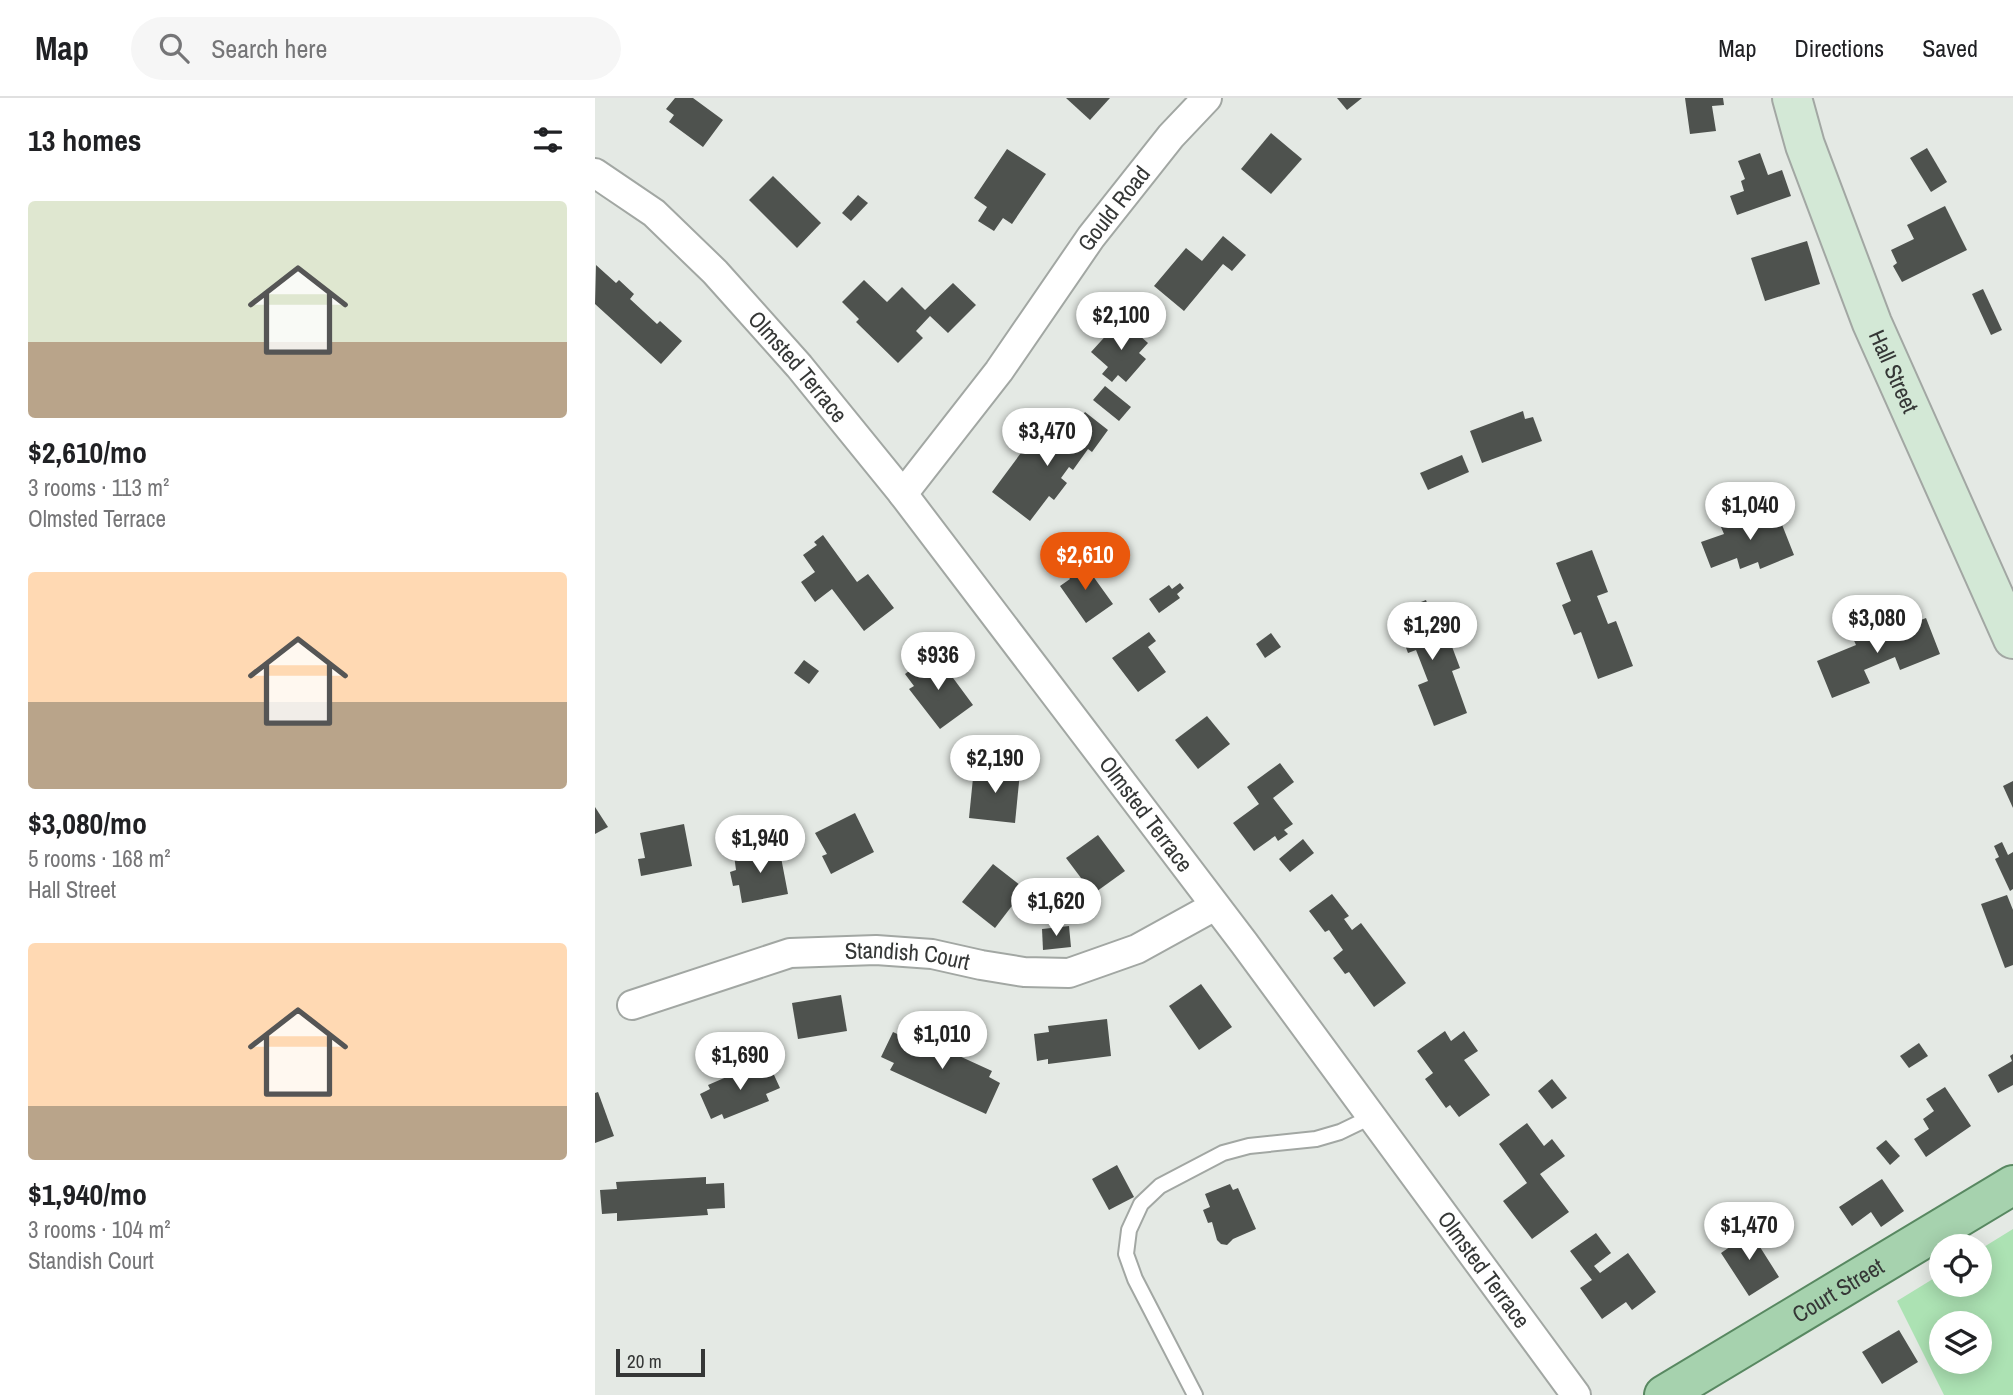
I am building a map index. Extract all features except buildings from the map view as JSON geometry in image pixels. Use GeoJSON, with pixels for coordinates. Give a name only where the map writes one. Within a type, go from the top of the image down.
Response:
{"type":"FeatureCollection","features":[{"type":"Feature","properties":{"kind":"main road","name":"Court Street"},"geometry":{"type":"LineString","coordinates":[[1664,1395],[2013,1185]]}},
{"type":"Feature","properties":{"kind":"street","name":"Gould Road"},"geometry":{"type":"LineString","coordinates":[[903,494],[999,371],[1091,237],[1171,136],[1207,98]]}},
{"type":"Feature","properties":{"kind":"street","name":"Hall Street"},"geometry":{"type":"LineString","coordinates":[[1792,98],[1805,145],[1872,323],[2013,639]]}},
{"type":"Feature","properties":{"kind":"street","name":"Olmsted Terrace"},"geometry":{"type":"LineString","coordinates":[[595,173],[654,213],[715,272],[799,366],[903,494],[1215,906],[1576,1395]]}},
{"type":"Feature","properties":{"kind":"street","name":"Standish Court"},"geometry":{"type":"LineString","coordinates":[[632,1005],[790,953],[876,950],[932,954],[1024,972],[1069,973],[1137,949],[1215,906]]}},
{"type":"Feature","properties":{"kind":"lane"},"geometry":{"type":"LineString","coordinates":[[1195,1395],[1135,1279],[1126,1254],[1129,1230],[1141,1204],[1160,1186],[1223,1153],[1249,1146],[1316,1139],[1341,1132],[1371,1117]]}},
{"type":"Feature","properties":{"kind":"green space"},"geometry":{"type":"Polygon","coordinates":[[[2013,1229],[2013,1395],[1944,1395],[1934,1374],[1992,1374],[1992,1311],[1929,1311],[1929,1365],[1897,1301],[1929,1281],[1929,1297],[1992,1297],[1992,1242],[2013,1229]]]}}]}
